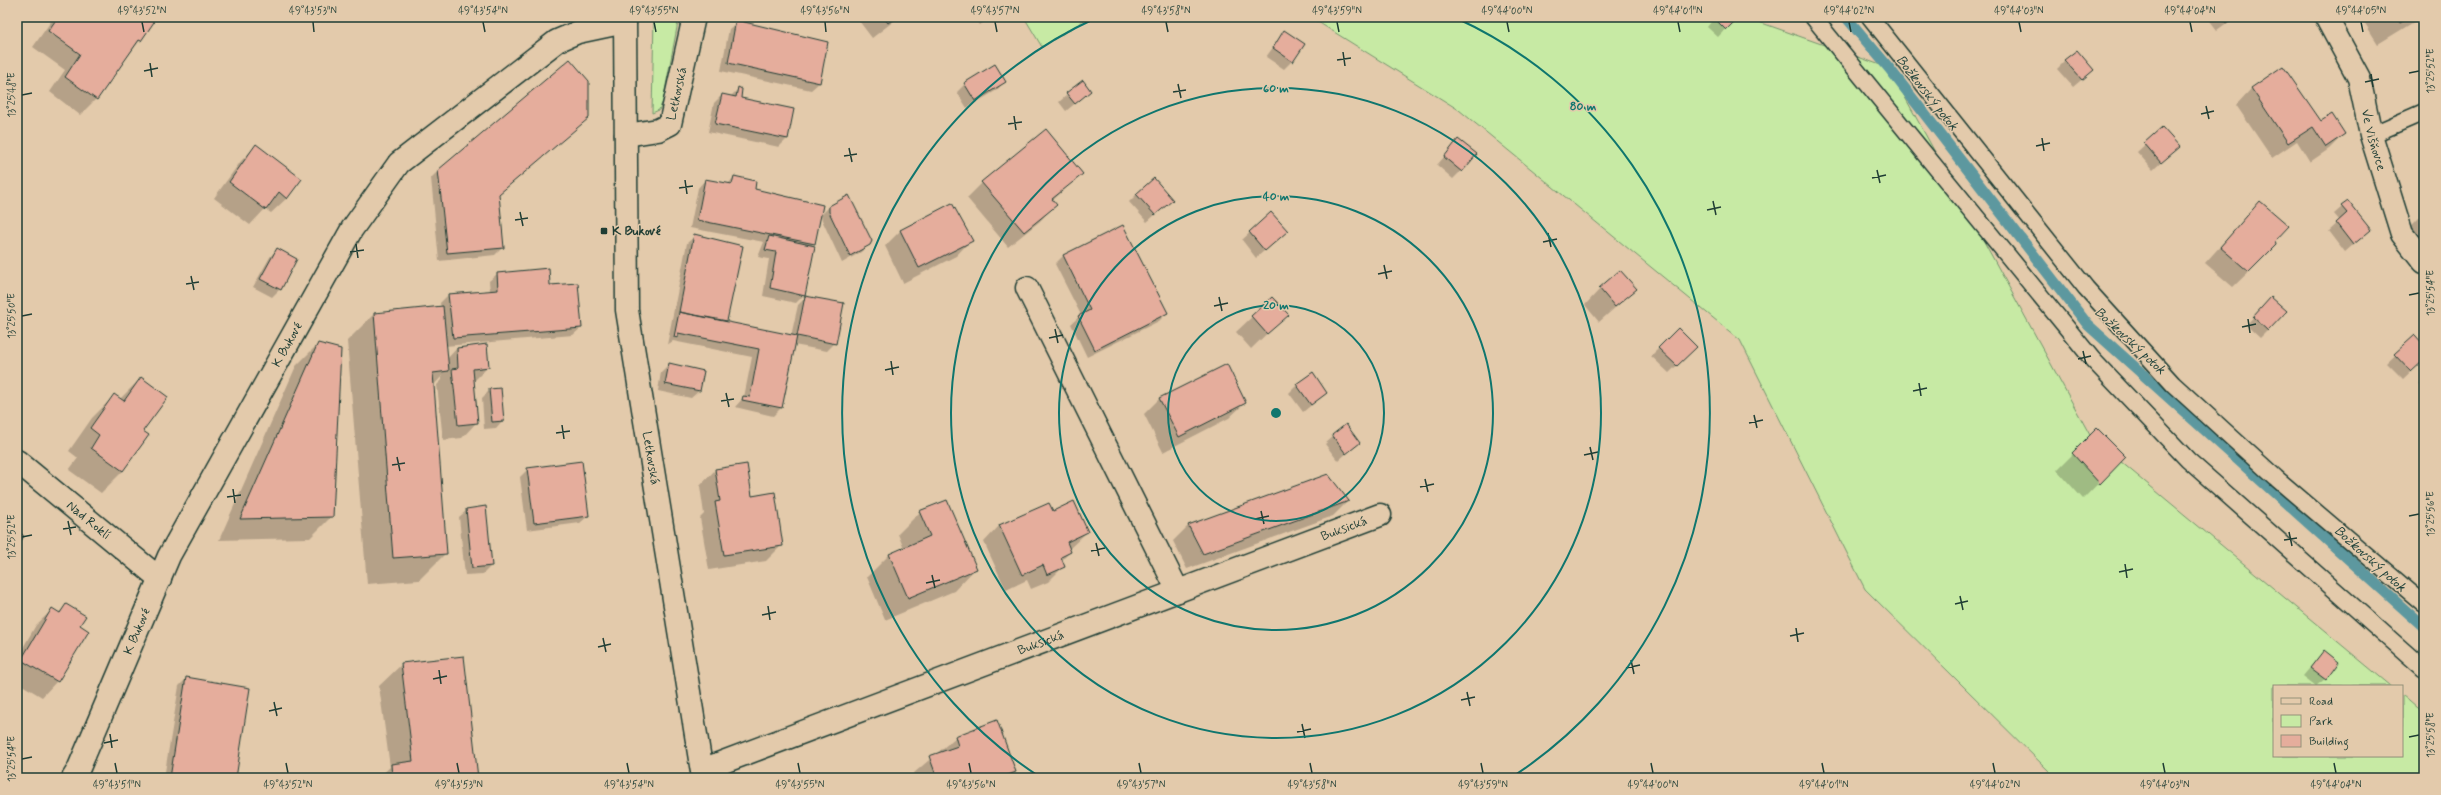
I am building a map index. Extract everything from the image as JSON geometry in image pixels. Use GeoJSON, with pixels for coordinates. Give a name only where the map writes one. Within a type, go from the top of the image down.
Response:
{"type":"FeatureCollection","features":[{"type":"Feature","properties":{"kind":"street","name":"Letkovská"},"geometry":{"type":"LineString","coordinates":[[626,136],[658,130],[670,124],[694,17]]}},
{"type":"Feature","properties":{"kind":"street","name":"Ve Višňovce"},"geometry":{"type":"LineString","coordinates":[[2326,17],[2359,78],[2371,135],[2402,234],[2424,262]]}},
{"type":"Feature","properties":{"kind":"street","name":"Letkovská"},"geometry":{"type":"LineString","coordinates":[[625,19],[627,310],[702,774]]}},
{"type":"Feature","properties":{"kind":"street","name":"K Bukové"},"geometry":{"type":"LineString","coordinates":[[73,778],[78,770],[169,556],[352,229],[399,163],[557,41],[578,32],[625,19]]}},
{"type":"Feature","properties":{"kind":"street"},"geometry":{"type":"LineString","coordinates":[[1027,288],[1178,591]]}},
{"type":"Feature","properties":{"kind":"street","name":"Nad Roklí"},"geometry":{"type":"LineString","coordinates":[[17,461],[160,579]]}},
{"type":"Feature","properties":{"kind":"street","name":"Buksická"},"geometry":{"type":"LineString","coordinates":[[702,774],[1380,515]]}},
{"type":"Feature","properties":{"kind":"lane"},"geometry":{"type":"LineString","coordinates":[[1813,17],[2093,360],[2188,460],[2424,669]]}},
{"type":"Feature","properties":{"kind":"lane"},"geometry":{"type":"LineString","coordinates":[[1870,17],[2086,288],[2173,384],[2276,478],[2424,604]]}},
{"type":"Feature","properties":{"kind":"lane"},"geometry":{"type":"LineString","coordinates":[[2371,135],[2424,112]]}},
{"type":"Feature","properties":{"kind":"green space"},"geometry":{"type":"Polygon","coordinates":[[[654,17],[679,17],[663,101],[659,110],[652,113],[654,17]]]}},
{"type":"Feature","properties":{"kind":"green space"},"geometry":{"type":"Polygon","coordinates":[[[1024,17],[1089,17],[1042,47],[1024,17]]]}},
{"type":"Feature","properties":{"kind":"green space"},"geometry":{"type":"Polygon","coordinates":[[[1310,17],[1745,17],[1889,68],[2091,437],[2390,685],[2273,685],[2273,757],[2403,757],[2403,696],[2424,714],[2424,778],[2056,778],[1865,589],[1740,340],[1459,110],[1310,17]]]}},
{"type":"Feature","properties":{"kind":"building"},"geometry":{"type":"Polygon","coordinates":[[[58,17],[109,17],[113,20],[115,17],[146,17],[154,22],[141,41],[139,40],[97,100],[65,77],[80,54],[48,31],[58,17]]]}},
{"type":"Feature","properties":{"kind":"building"},"geometry":{"type":"Polygon","coordinates":[[[883,17],[896,17],[888,23],[883,17]]]}},
{"type":"Feature","properties":{"kind":"building"},"geometry":{"type":"Polygon","coordinates":[[[1739,17],[1726,30],[1714,18],[1739,17]]]}},
{"type":"Feature","properties":{"kind":"building"},"geometry":{"type":"Polygon","coordinates":[[[2221,17],[2235,17],[2226,23],[2221,17]]]}},
{"type":"Feature","properties":{"kind":"building"},"geometry":{"type":"Polygon","coordinates":[[[2396,17],[2410,17],[2400,23],[2396,17]]]}},
{"type":"Feature","properties":{"kind":"building"},"geometry":{"type":"Polygon","coordinates":[[[736,20],[828,42],[820,83],[728,63],[736,20]]]}},
{"type":"Feature","properties":{"kind":"building"},"geometry":{"type":"Polygon","coordinates":[[[1284,30],[1305,44],[1293,62],[1273,48],[1284,30]]]}},
{"type":"Feature","properties":{"kind":"building"},"geometry":{"type":"Polygon","coordinates":[[[2077,50],[2094,70],[2082,80],[2064,60],[2077,50]]]}},
{"type":"Feature","properties":{"kind":"building"},"geometry":{"type":"Polygon","coordinates":[[[570,59],[589,81],[589,118],[499,194],[504,248],[447,253],[438,170],[570,59]]]}},
{"type":"Feature","properties":{"kind":"building"},"geometry":{"type":"Polygon","coordinates":[[[995,64],[1006,82],[975,101],[964,83],[995,64]]]}},
{"type":"Feature","properties":{"kind":"building"},"geometry":{"type":"Polygon","coordinates":[[[2283,66],[2321,121],[2332,114],[2345,134],[2326,147],[2313,127],[2288,143],[2251,88],[2283,66]]]}},
{"type":"Feature","properties":{"kind":"building"},"geometry":{"type":"Polygon","coordinates":[[[1083,80],[1091,91],[1075,104],[1066,93],[1083,80]]]}},
{"type":"Feature","properties":{"kind":"building"},"geometry":{"type":"Polygon","coordinates":[[[738,87],[742,89],[741,98],[794,109],[788,139],[715,124],[722,94],[736,97],[738,87]]]}},
{"type":"Feature","properties":{"kind":"building"},"geometry":{"type":"Polygon","coordinates":[[[2162,127],[2180,147],[2161,163],[2144,143],[2162,127]]]}},
{"type":"Feature","properties":{"kind":"building"},"geometry":{"type":"Polygon","coordinates":[[[1046,129],[1083,174],[1052,199],[1057,205],[1024,232],[981,182],[1046,129]]]}},
{"type":"Feature","properties":{"kind":"building"},"geometry":{"type":"Polygon","coordinates":[[[1458,139],[1477,154],[1462,172],[1444,157],[1458,139]]]}},
{"type":"Feature","properties":{"kind":"building"},"geometry":{"type":"Polygon","coordinates":[[[256,144],[302,179],[287,199],[279,192],[266,210],[229,182],[256,144]]]}},
{"type":"Feature","properties":{"kind":"building"},"geometry":{"type":"Polygon","coordinates":[[[734,176],[756,181],[755,189],[823,205],[815,244],[697,220],[705,179],[732,184],[734,176]]]}},
{"type":"Feature","properties":{"kind":"building"},"geometry":{"type":"Polygon","coordinates":[[[1154,178],[1173,200],[1155,215],[1136,194],[1154,178]]]}},
{"type":"Feature","properties":{"kind":"building"},"geometry":{"type":"Polygon","coordinates":[[[849,195],[872,241],[870,245],[850,256],[829,212],[829,206],[849,195]]]}},
{"type":"Feature","properties":{"kind":"building"},"geometry":{"type":"Polygon","coordinates":[[[2260,201],[2289,226],[2275,241],[2276,245],[2249,272],[2220,247],[2260,201]]]}},
{"type":"Feature","properties":{"kind":"building"},"geometry":{"type":"Polygon","coordinates":[[[2348,201],[2371,230],[2353,245],[2336,223],[2347,213],[2341,206],[2348,201]]]}},
{"type":"Feature","properties":{"kind":"building"},"geometry":{"type":"Polygon","coordinates":[[[952,203],[973,241],[919,268],[900,230],[952,203]]]}},
{"type":"Feature","properties":{"kind":"building"},"geometry":{"type":"Polygon","coordinates":[[[1271,212],[1288,231],[1265,251],[1249,232],[1271,212]]]}},
{"type":"Feature","properties":{"kind":"building"},"geometry":{"type":"Polygon","coordinates":[[[1123,225],[1168,313],[1095,350],[1078,316],[1090,310],[1063,255],[1123,225]]]}},
{"type":"Feature","properties":{"kind":"building"},"geometry":{"type":"Polygon","coordinates":[[[694,234],[743,246],[727,321],[679,312],[694,234]]]}},
{"type":"Feature","properties":{"kind":"building"},"geometry":{"type":"Polygon","coordinates":[[[769,236],[815,246],[805,296],[770,288],[776,252],[765,250],[769,236]]]}},
{"type":"Feature","properties":{"kind":"building"},"geometry":{"type":"Polygon","coordinates":[[[277,248],[297,259],[281,290],[260,279],[277,248]]]}},
{"type":"Feature","properties":{"kind":"building"},"geometry":{"type":"Polygon","coordinates":[[[549,268],[550,285],[578,283],[582,328],[453,338],[448,294],[498,290],[497,273],[549,268]]]}},
{"type":"Feature","properties":{"kind":"building"},"geometry":{"type":"Polygon","coordinates":[[[1620,270],[1637,289],[1615,307],[1599,288],[1620,270]]]}},
{"type":"Feature","properties":{"kind":"building"},"geometry":{"type":"Polygon","coordinates":[[[805,296],[844,303],[836,344],[797,336],[805,296]]]}},
{"type":"Feature","properties":{"kind":"building"},"geometry":{"type":"Polygon","coordinates":[[[1272,297],[1289,315],[1267,334],[1251,316],[1272,297]]]}},
{"type":"Feature","properties":{"kind":"building"},"geometry":{"type":"Polygon","coordinates":[[[2271,297],[2287,311],[2268,331],[2253,317],[2271,297]]]}},
{"type":"Feature","properties":{"kind":"building"},"geometry":{"type":"Polygon","coordinates":[[[443,306],[449,371],[433,373],[447,554],[393,558],[374,313],[443,306]]]}},
{"type":"Feature","properties":{"kind":"building"},"geometry":{"type":"Polygon","coordinates":[[[679,312],[797,336],[782,408],[742,400],[743,396],[750,397],[759,349],[678,333],[678,338],[674,337],[679,312]]]}},
{"type":"Feature","properties":{"kind":"building"},"geometry":{"type":"Polygon","coordinates":[[[1678,328],[1697,347],[1677,366],[1658,348],[1678,328]]]}},
{"type":"Feature","properties":{"kind":"building"},"geometry":{"type":"Polygon","coordinates":[[[2415,335],[2424,345],[2424,360],[2411,372],[2394,354],[2415,335]]]}},
{"type":"Feature","properties":{"kind":"building"},"geometry":{"type":"Polygon","coordinates":[[[318,343],[341,349],[333,517],[240,519],[318,343]]]}},
{"type":"Feature","properties":{"kind":"building"},"geometry":{"type":"Polygon","coordinates":[[[487,344],[489,367],[473,369],[478,423],[458,425],[452,369],[458,368],[457,348],[487,344]]]}},
{"type":"Feature","properties":{"kind":"building"},"geometry":{"type":"Polygon","coordinates":[[[669,363],[704,371],[700,391],[665,384],[669,363]]]}},
{"type":"Feature","properties":{"kind":"building"},"geometry":{"type":"Polygon","coordinates":[[[1227,364],[1246,403],[1179,437],[1159,398],[1227,364]]]}},
{"type":"Feature","properties":{"kind":"building"},"geometry":{"type":"Polygon","coordinates":[[[1313,372],[1327,393],[1311,405],[1296,384],[1313,372]]]}},
{"type":"Feature","properties":{"kind":"building"},"geometry":{"type":"Polygon","coordinates":[[[141,377],[168,397],[143,431],[149,435],[123,471],[91,448],[99,435],[90,428],[114,394],[124,401],[141,377]]]}},
{"type":"Feature","properties":{"kind":"building"},"geometry":{"type":"Polygon","coordinates":[[[501,388],[504,421],[492,422],[489,389],[501,388]]]}},
{"type":"Feature","properties":{"kind":"building"},"geometry":{"type":"Polygon","coordinates":[[[1346,424],[1360,443],[1346,454],[1332,435],[1346,424]]]}},
{"type":"Feature","properties":{"kind":"building"},"geometry":{"type":"Polygon","coordinates":[[[2097,428],[2126,457],[2100,484],[2072,453],[2097,428]]]}},
{"type":"Feature","properties":{"kind":"building"},"geometry":{"type":"Polygon","coordinates":[[[582,461],[589,516],[534,523],[527,468],[582,461]]]}},
{"type":"Feature","properties":{"kind":"building"},"geometry":{"type":"Polygon","coordinates":[[[747,464],[752,496],[775,492],[783,546],[724,555],[715,502],[720,501],[715,469],[747,464]]]}},
{"type":"Feature","properties":{"kind":"building"},"geometry":{"type":"Polygon","coordinates":[[[1328,474],[1349,501],[1203,554],[1188,525],[1328,474]]]}},
{"type":"Feature","properties":{"kind":"building"},"geometry":{"type":"Polygon","coordinates":[[[947,500],[977,569],[908,598],[889,554],[930,536],[919,511],[947,500]]]}},
{"type":"Feature","properties":{"kind":"building"},"geometry":{"type":"Polygon","coordinates":[[[1074,501],[1088,532],[1067,542],[1071,552],[1061,557],[1065,567],[1047,575],[1043,565],[1022,575],[999,525],[1049,503],[1053,511],[1074,501]]]}},
{"type":"Feature","properties":{"kind":"building"},"geometry":{"type":"Polygon","coordinates":[[[486,506],[492,566],[472,568],[466,509],[486,506]]]}},
{"type":"Feature","properties":{"kind":"building"},"geometry":{"type":"Polygon","coordinates":[[[17,530],[24,536],[17,548],[17,530]]]}},
{"type":"Feature","properties":{"kind":"building"},"geometry":{"type":"Polygon","coordinates":[[[66,604],[86,616],[80,625],[89,631],[58,682],[21,660],[52,608],[60,613],[66,604]]]}},
{"type":"Feature","properties":{"kind":"building"},"geometry":{"type":"Polygon","coordinates":[[[2324,650],[2339,662],[2326,680],[2310,668],[2324,650]]]}},
{"type":"Feature","properties":{"kind":"building"},"geometry":{"type":"Polygon","coordinates":[[[464,656],[478,778],[392,778],[391,764],[413,761],[401,663],[464,656]]]}},
{"type":"Feature","properties":{"kind":"building"},"geometry":{"type":"Polygon","coordinates":[[[186,677],[250,688],[236,778],[170,778],[186,677]]]}},
{"type":"Feature","properties":{"kind":"building"},"geometry":{"type":"Polygon","coordinates":[[[997,720],[1016,772],[1000,778],[937,778],[929,756],[958,746],[955,736],[997,720]]]}},
{"type":"Feature","properties":{"kind":"waterway","name":"Božkovský potok"},"geometry":{"type":"LineString","coordinates":[[1846,17],[1889,68],[2088,325],[2424,627]]}},
{"type":"Feature","properties":{"kind":"place","name":"K Bukové"},"geometry":{"type":"Point","coordinates":[604,231]}}]}
